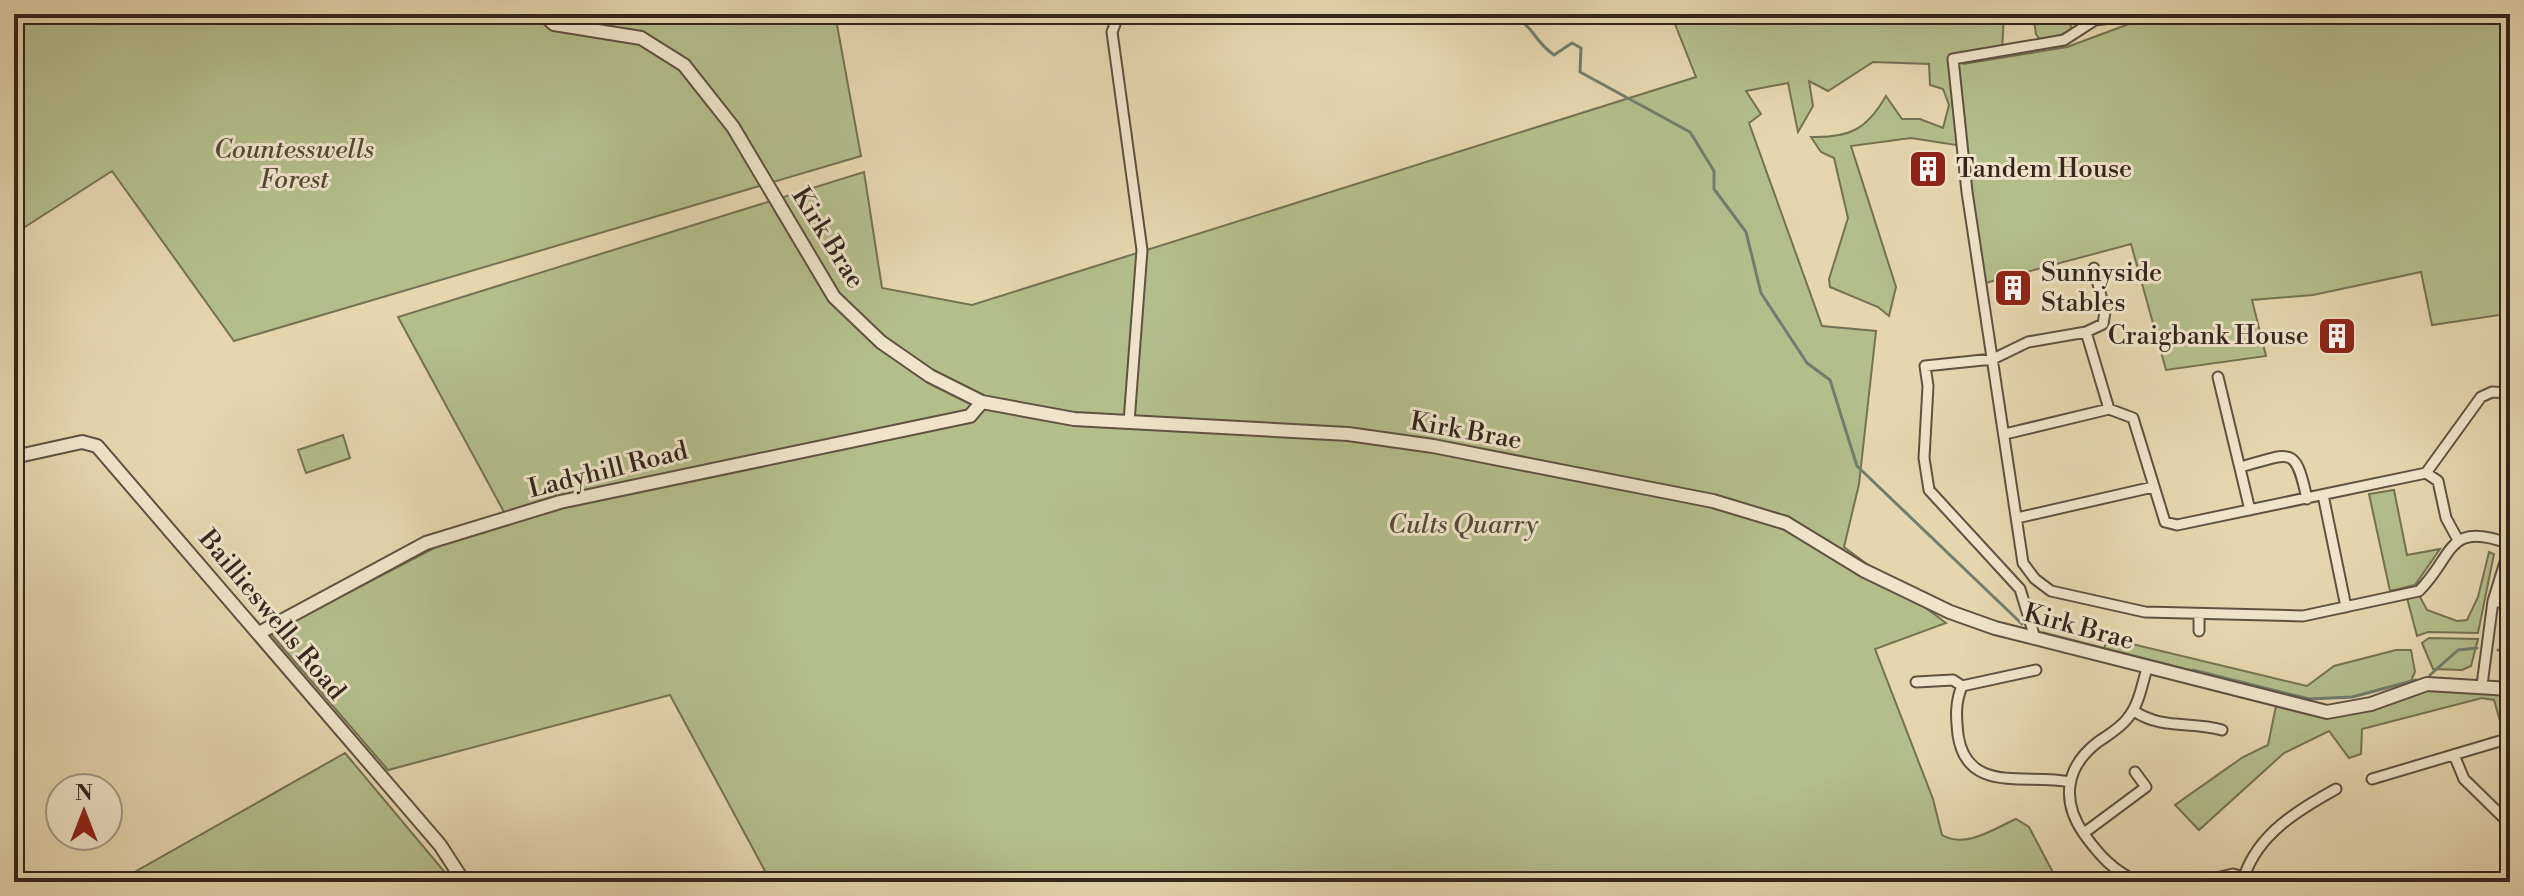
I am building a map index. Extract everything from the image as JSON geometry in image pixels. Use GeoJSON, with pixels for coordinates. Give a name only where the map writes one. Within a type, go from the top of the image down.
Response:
{"type":"FeatureCollection","features":[{"type":"Feature","properties":{"kind":"street","name":"Kirk Brae"},"geometry":{"type":"LineString","coordinates":[[543,14],[554,24],[641,38],[684,65],[733,127],[834,297],[881,342],[930,376],[982,402],[1074,419],[1348,434],[1433,446],[1713,501],[1786,523],[1863,570],[1950,612],[2147,668],[2327,712],[2371,704],[2427,684],[2510,689]]}},
{"type":"Feature","properties":{"kind":"street"},"geometry":{"type":"LineString","coordinates":[[1129,422],[1142,250],[1112,32],[1117,19],[1130,14]]}},
{"type":"Feature","properties":{"kind":"street"},"geometry":{"type":"LineString","coordinates":[[2143,14],[2095,20],[2064,40],[1953,59],[1967,192],[2023,563],[2040,583],[2060,595],[2134,611],[2303,616],[2419,591],[2447,548],[2458,540],[2478,535],[2510,545],[2493,601],[2482,685]]}},
{"type":"Feature","properties":{"kind":"street"},"geometry":{"type":"LineString","coordinates":[[2035,638],[2020,589],[1929,490],[1925,366],[1993,359],[2028,342],[2086,332],[2103,324],[2105,312],[2094,268]]}},
{"type":"Feature","properties":{"kind":"street"},"geometry":{"type":"LineString","coordinates":[[2086,332],[2109,409]]}},
{"type":"Feature","properties":{"kind":"street"},"geometry":{"type":"LineString","coordinates":[[2218,377],[2250,510]]}},
{"type":"Feature","properties":{"kind":"street"},"geometry":{"type":"LineString","coordinates":[[2005,434],[2109,409],[2133,418],[2162,518],[2171,525],[2426,473],[2481,397],[2492,392],[2510,393]]}},
{"type":"Feature","properties":{"kind":"street","name":"Ladyhill Road"},"geometry":{"type":"LineString","coordinates":[[259,633],[426,543],[560,502],[970,416],[982,402]]}},
{"type":"Feature","properties":{"kind":"street","name":"Baillieswells Road"},"geometry":{"type":"LineString","coordinates":[[14,457],[82,442],[97,446],[440,845],[464,882]]}},
{"type":"Feature","properties":{"kind":"street"},"geometry":{"type":"LineString","coordinates":[[2240,467],[2289,456],[2299,463],[2307,499]]}},
{"type":"Feature","properties":{"kind":"street"},"geometry":{"type":"LineString","coordinates":[[2426,473],[2438,481],[2446,518],[2458,540]]}},
{"type":"Feature","properties":{"kind":"street"},"geometry":{"type":"LineString","coordinates":[[2017,518],[2153,487]]}},
{"type":"Feature","properties":{"kind":"street"},"geometry":{"type":"LineString","coordinates":[[2323,495],[2346,607]]}},
{"type":"Feature","properties":{"kind":"street"},"geometry":{"type":"LineString","coordinates":[[2493,601],[2510,604]]}},
{"type":"Feature","properties":{"kind":"street"},"geometry":{"type":"LineString","coordinates":[[2199,614],[2199,631]]}},
{"type":"Feature","properties":{"kind":"street"},"geometry":{"type":"LineString","coordinates":[[1916,682],[1953,680],[1962,686],[2031,671],[2024,661]]}},
{"type":"Feature","properties":{"kind":"street"},"geometry":{"type":"LineString","coordinates":[[2139,882],[2119,872],[2100,856],[2084,833],[2070,810],[2070,782],[2082,755],[2124,723],[2134,711],[2147,668]]}},
{"type":"Feature","properties":{"kind":"street"},"geometry":{"type":"LineString","coordinates":[[1962,686],[1956,701],[1958,733],[1967,761],[1975,770],[1998,780],[2032,777],[2070,782]]}},
{"type":"Feature","properties":{"kind":"street"},"geometry":{"type":"LineString","coordinates":[[2134,711],[2160,724],[2207,726],[2222,730]]}},
{"type":"Feature","properties":{"kind":"street"},"geometry":{"type":"LineString","coordinates":[[2372,779],[2510,738]]}},
{"type":"Feature","properties":{"kind":"street"},"geometry":{"type":"LineString","coordinates":[[2454,755],[2464,779],[2510,824]]}},
{"type":"Feature","properties":{"kind":"street"},"geometry":{"type":"LineString","coordinates":[[2084,833],[2146,787],[2135,772]]}},
{"type":"Feature","properties":{"kind":"street"},"geometry":{"type":"LineString","coordinates":[[2199,882],[2233,874],[2246,879],[2251,855],[2269,835],[2301,810],[2336,789]]}},
{"type":"Feature","properties":{"kind":"green space","name":"Countesswells Forest"},"geometry":{"type":"Polygon","coordinates":[[[14,14],[835,14],[861,156],[234,341],[112,171],[14,234],[14,14]]]}},
{"type":"Feature","properties":{"kind":"green space","name":"Cults Quarry"},"geometry":{"type":"Polygon","coordinates":[[[1671,14],[2004,14],[2002,51],[1963,64],[2067,47],[2129,24],[2204,14],[2510,14],[2510,329],[2499,315],[2432,325],[2421,272],[2313,295],[2252,300],[2266,356],[2166,370],[2131,244],[1982,284],[1963,146],[1911,138],[1851,146],[1896,287],[1889,316],[1878,307],[1830,287],[1829,279],[1848,218],[1834,158],[1821,152],[1811,137],[1836,136],[1856,129],[1872,116],[1886,96],[1902,119],[1920,119],[1943,128],[1949,105],[1943,89],[1930,85],[1929,64],[1873,62],[1828,91],[1809,81],[1813,106],[1798,132],[1788,83],[1746,91],[1761,114],[1749,123],[1822,326],[1876,331],[1859,484],[1844,547],[1946,623],[1875,649],[1933,799],[1942,835],[1951,839],[1970,839],[2016,819],[2029,827],[2058,882],[771,882],[670,695],[388,770],[270,633],[504,512],[398,317],[864,172],[882,288],[972,305],[1696,77],[1671,14]]]}},
{"type":"Feature","properties":{"kind":"green space"},"geometry":{"type":"Polygon","coordinates":[[[2033,14],[2070,14],[2071,30],[2043,44],[2036,34],[2033,14]]]}},
{"type":"Feature","properties":{"kind":"green space"},"geometry":{"type":"Polygon","coordinates":[[[343,435],[350,458],[306,473],[298,450],[343,435]]]}},
{"type":"Feature","properties":{"kind":"green space"},"geometry":{"type":"Polygon","coordinates":[[[2394,490],[2407,555],[2440,549],[2415,585],[2390,591],[2369,494],[2394,490]]]}},
{"type":"Feature","properties":{"kind":"green space"},"geometry":{"type":"Polygon","coordinates":[[[2489,552],[2494,554],[2478,633],[2428,632],[2417,636],[2407,598],[2419,595],[2427,610],[2457,621],[2467,620],[2478,597],[2489,552]]]}},
{"type":"Feature","properties":{"kind":"green space"},"geometry":{"type":"Polygon","coordinates":[[[2107,638],[2307,686],[2334,666],[2396,650],[2411,650],[2415,672],[2411,681],[2352,697],[2309,699],[2104,649],[2107,638]]]}},
{"type":"Feature","properties":{"kind":"green space"},"geometry":{"type":"Polygon","coordinates":[[[2429,638],[2478,639],[2471,666],[2462,670],[2433,669],[2422,643],[2429,638]]]}},
{"type":"Feature","properties":{"kind":"green space"},"geometry":{"type":"Polygon","coordinates":[[[2427,684],[2510,695],[2510,734],[2504,735],[2494,700],[2482,698],[2362,729],[2361,754],[2349,758],[2329,731],[2284,753],[2199,830],[2175,805],[2243,757],[2268,745],[2277,701],[2327,712],[2427,684]]]}},
{"type":"Feature","properties":{"kind":"green space"},"geometry":{"type":"Polygon","coordinates":[[[345,753],[453,882],[117,882],[345,753]]]}},
{"type":"Feature","properties":{"kind":"waterway"},"geometry":{"type":"LineString","coordinates":[[1505,14],[1528,27],[1554,55],[1572,43],[1581,48],[1580,72],[1690,132],[1714,171],[1714,189],[1746,232],[1761,293],[1807,363],[1830,380],[1857,466],[2022,624]]}},
{"type":"Feature","properties":{"kind":"waterway"},"geometry":{"type":"LineString","coordinates":[[2043,633],[2172,666]]}},
{"type":"Feature","properties":{"kind":"waterway"},"geometry":{"type":"LineString","coordinates":[[2430,675],[2458,650],[2477,648]]}},
{"type":"Feature","properties":{"kind":"waterway"},"geometry":{"type":"LineString","coordinates":[[2498,650],[2510,652]]}},
{"type":"Feature","properties":{"kind":"waterway"},"geometry":{"type":"LineString","coordinates":[[2193,670],[2309,699],[2352,697],[2416,680]]}},
{"type":"Feature","properties":{"kind":"place","name":"Tandem House"},"geometry":{"type":"Point","coordinates":[1928,169]}},
{"type":"Feature","properties":{"kind":"place","name":"Sunnyside Stables"},"geometry":{"type":"Point","coordinates":[2013,288]}},
{"type":"Feature","properties":{"kind":"place","name":"Craigbank House"},"geometry":{"type":"Point","coordinates":[2337,336]}}]}
